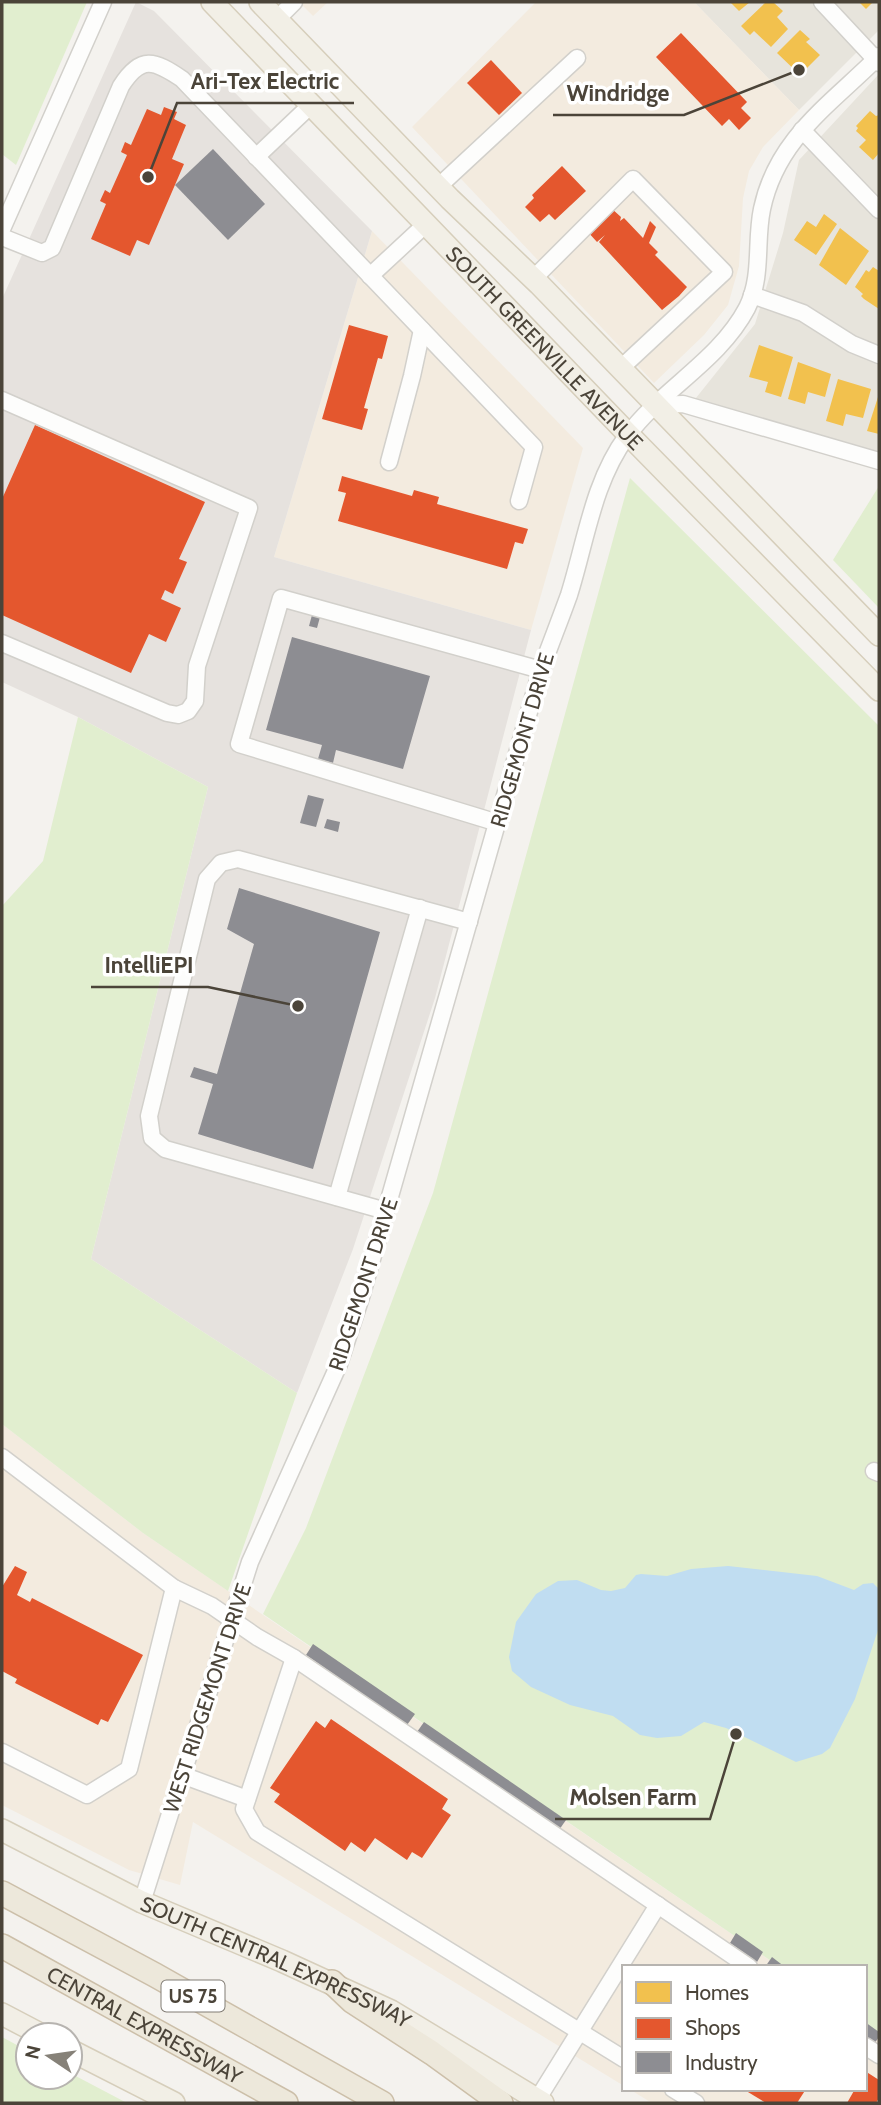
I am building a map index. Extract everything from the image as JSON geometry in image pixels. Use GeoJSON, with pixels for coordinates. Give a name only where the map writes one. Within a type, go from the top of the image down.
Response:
{"type":"FeatureCollection","features":[{"type":"Feature","properties":{"kind":"highway","name":"US 75"},"geometry":{"type":"LineString","coordinates":[[2,1893],[155,1975],[382,2103]]}},
{"type":"Feature","properties":{"kind":"highway","name":"CENTRAL EXPRESSWAY"},"geometry":{"type":"LineString","coordinates":[[2,1946],[286,2103]]}},
{"type":"Feature","properties":{"kind":"highway"},"geometry":{"type":"LineString","coordinates":[[2,1960],[63,1978]]}},
{"type":"Feature","properties":{"kind":"highway"},"geometry":{"type":"LineString","coordinates":[[332,1982],[352,2001],[432,2053],[501,2103]]}},
{"type":"Feature","properties":{"kind":"main road","name":"SOUTH GREENVILLE AVENUE"},"geometry":{"type":"LineString","coordinates":[[212,2],[879,690]]}},
{"type":"Feature","properties":{"kind":"main road","name":"SOUTH GREENVILLE AVENUE"},"geometry":{"type":"LineString","coordinates":[[260,2],[444,193],[534,278],[879,635]]}},
{"type":"Feature","properties":{"kind":"main road"},"geometry":{"type":"LineString","coordinates":[[426,224],[444,193]]}},
{"type":"Feature","properties":{"kind":"main road","name":"SOUTH CENTRAL EXPRESSWAY"},"geometry":{"type":"LineString","coordinates":[[2,1830],[142,1902],[332,1982],[391,2011],[540,2101]]}},
{"type":"Feature","properties":{"kind":"main road"},"geometry":{"type":"LineString","coordinates":[[84,2057],[174,2103]]}},
{"type":"Feature","properties":{"kind":"street"},"geometry":{"type":"LineString","coordinates":[[2,229],[103,2]]}},
{"type":"Feature","properties":{"kind":"street"},"geometry":{"type":"LineString","coordinates":[[277,19],[294,2]]}},
{"type":"Feature","properties":{"kind":"street"},"geometry":{"type":"LineString","coordinates":[[822,2],[878,60]]}},
{"type":"Feature","properties":{"kind":"street"},"geometry":{"type":"LineString","coordinates":[[444,193],[577,58]]}},
{"type":"Feature","properties":{"kind":"street","name":"RIDGEMONT DRIVE"},"geometry":{"type":"LineString","coordinates":[[280,1497],[339,1364],[386,1211],[541,670],[569,594],[600,484],[628,434],[727,337],[743,315],[758,271],[761,211],[771,177],[789,145],[878,60]]}},
{"type":"Feature","properties":{"kind":"street"},"geometry":{"type":"LineString","coordinates":[[2,237],[42,253],[52,248],[121,86],[131,70],[146,63],[163,67],[182,79],[534,447],[519,501]]}},
{"type":"Feature","properties":{"kind":"street"},"geometry":{"type":"LineString","coordinates":[[256,157],[312,104]]}},
{"type":"Feature","properties":{"kind":"street"},"geometry":{"type":"LineString","coordinates":[[802,130],[879,210]]}},
{"type":"Feature","properties":{"kind":"street"},"geometry":{"type":"LineString","coordinates":[[534,278],[633,179],[724,272],[621,368]]}},
{"type":"Feature","properties":{"kind":"street"},"geometry":{"type":"LineString","coordinates":[[2,185],[16,195]]}},
{"type":"Feature","properties":{"kind":"street"},"geometry":{"type":"LineString","coordinates":[[370,276],[426,224]]}},
{"type":"Feature","properties":{"kind":"street"},"geometry":{"type":"LineString","coordinates":[[752,295],[803,313],[852,344],[879,355]]}},
{"type":"Feature","properties":{"kind":"street"},"geometry":{"type":"LineString","coordinates":[[390,462],[422,330]]}},
{"type":"Feature","properties":{"kind":"street"},"geometry":{"type":"LineString","coordinates":[[2,401],[249,508],[197,666],[195,701],[187,711],[178,715],[167,713],[2,643]]}},
{"type":"Feature","properties":{"kind":"street"},"geometry":{"type":"LineString","coordinates":[[656,405],[683,404],[879,461]]}},
{"type":"Feature","properties":{"kind":"street"},"geometry":{"type":"LineString","coordinates":[[498,823],[239,744],[281,598],[541,670]]}},
{"type":"Feature","properties":{"kind":"street"},"geometry":{"type":"LineString","coordinates":[[386,1211],[165,1149],[152,1138],[149,1116],[207,880],[221,863],[238,859],[469,922]]}},
{"type":"Feature","properties":{"kind":"street"},"geometry":{"type":"LineString","coordinates":[[337,1197],[420,908]]}},
{"type":"Feature","properties":{"kind":"street"},"geometry":{"type":"LineString","coordinates":[[2,1457],[174,1588],[212,1606],[294,1658],[746,1965]]}},
{"type":"Feature","properties":{"kind":"street","name":"WEST RIDGEMONT DRIVE"},"geometry":{"type":"LineString","coordinates":[[142,1902],[250,1562],[280,1497]]}},
{"type":"Feature","properties":{"kind":"street"},"geometry":{"type":"LineString","coordinates":[[2,1752],[86,1795],[129,1769],[174,1588]]}},
{"type":"Feature","properties":{"kind":"street"},"geometry":{"type":"LineString","coordinates":[[294,1658],[244,1809],[257,1832],[622,2058]]}},
{"type":"Feature","properties":{"kind":"street"},"geometry":{"type":"LineString","coordinates":[[182,1774],[247,1799]]}},
{"type":"Feature","properties":{"kind":"street"},"geometry":{"type":"LineString","coordinates":[[540,2101],[659,1905]]}},
{"type":"Feature","properties":{"kind":"street"},"geometry":{"type":"LineString","coordinates":[[676,2091],[696,2103]]}},
{"type":"Feature","properties":{"kind":"shaded area"},"geometry":{"type":"Polygon","coordinates":[[[136,2],[154,11],[372,231],[274,557],[531,630],[435,998],[353,1249],[297,1393],[91,1259],[208,787],[78,717],[2,682],[2,299],[136,2]]]}},
{"type":"Feature","properties":{"kind":"shaded area"},"geometry":{"type":"Polygon","coordinates":[[[299,2],[328,2],[313,16],[299,2]]]}},
{"type":"Feature","properties":{"kind":"shaded area"},"geometry":{"type":"Polygon","coordinates":[[[536,2],[694,2],[799,110],[763,147],[749,171],[743,198],[739,266],[728,305],[704,335],[654,383],[412,127],[536,2]]]}},
{"type":"Feature","properties":{"kind":"shaded area"},"geometry":{"type":"Polygon","coordinates":[[[694,2],[879,2],[879,30],[799,110],[694,2]]]}},
{"type":"Feature","properties":{"kind":"shaded area"},"geometry":{"type":"Polygon","coordinates":[[[879,74],[879,470],[684,413],[755,324],[783,233],[799,160],[879,74]]]}},
{"type":"Feature","properties":{"kind":"shaded area"},"geometry":{"type":"Polygon","coordinates":[[[372,231],[583,448],[531,630],[274,557],[372,231]]]}},
{"type":"Feature","properties":{"kind":"shaded area"},"geometry":{"type":"Polygon","coordinates":[[[2,1424],[143,1533],[777,1965],[622,1965],[622,2085],[193,1822],[180,1885],[129,1870],[2,1805],[2,1424]]]}},
{"type":"Feature","properties":{"kind":"shaded area"},"geometry":{"type":"Polygon","coordinates":[[[867,2026],[879,2035],[879,2103],[652,2103],[632,2091],[867,2091],[867,2026]]]}},
{"type":"Feature","properties":{"kind":"green space"},"geometry":{"type":"Polygon","coordinates":[[[2,2],[87,2],[16,165],[2,154],[2,2]]]}},
{"type":"Feature","properties":{"kind":"green space"},"geometry":{"type":"Polygon","coordinates":[[[630,478],[879,726],[879,2035],[867,2026],[867,1965],[777,1965],[263,1614],[306,1528],[433,1193],[630,478]]]}},
{"type":"Feature","properties":{"kind":"green space"},"geometry":{"type":"Polygon","coordinates":[[[879,486],[879,608],[833,560],[879,486]]]}},
{"type":"Feature","properties":{"kind":"green space"},"geometry":{"type":"Polygon","coordinates":[[[78,717],[208,787],[91,1259],[297,1393],[228,1591],[143,1533],[2,1424],[2,906],[43,861],[78,717]]]}},
{"type":"Feature","properties":{"kind":"green space"},"geometry":{"type":"Polygon","coordinates":[[[2,2037],[14,2043],[14,2091],[84,2091],[84,2080],[127,2103],[2,2103],[2,2037]]]}},
{"type":"Feature","properties":{"kind":"water"},"geometry":{"type":"Polygon","coordinates":[[[728,1566],[817,1576],[854,1590],[863,1584],[873,1583],[879,1589],[879,1627],[855,1699],[830,1748],[822,1754],[796,1762],[726,1728],[704,1722],[681,1736],[657,1738],[640,1735],[613,1716],[570,1705],[531,1687],[512,1671],[509,1657],[516,1622],[536,1594],[558,1581],[577,1580],[601,1590],[611,1591],[625,1588],[636,1575],[667,1576],[691,1569],[728,1566]]]}},
{"type":"Feature","properties":{"kind":"building: Homes"},"geometry":{"type":"Polygon","coordinates":[[[730,2],[750,2],[739,11],[730,2]]]}},
{"type":"Feature","properties":{"kind":"building: Homes"},"geometry":{"type":"Polygon","coordinates":[[[766,2],[773,2],[783,11],[777,17],[788,29],[771,47],[754,31],[750,35],[741,26],[766,2]]]}},
{"type":"Feature","properties":{"kind":"building: Homes"},"geometry":{"type":"Polygon","coordinates":[[[859,2],[873,2],[866,9],[859,2]]]}},
{"type":"Feature","properties":{"kind":"building: Homes"},"geometry":{"type":"Polygon","coordinates":[[[800,30],[810,39],[806,42],[820,55],[800,75],[777,53],[800,30]]]}},
{"type":"Feature","properties":{"kind":"building: Homes"},"geometry":{"type":"Polygon","coordinates":[[[870,111],[876,116],[879,115],[879,153],[873,160],[859,147],[866,140],[856,131],[856,126],[870,111]]]}},
{"type":"Feature","properties":{"kind":"building: Homes"},"geometry":{"type":"Polygon","coordinates":[[[824,214],[837,224],[816,255],[794,240],[807,221],[816,227],[824,214]]]}},
{"type":"Feature","properties":{"kind":"building: Homes"},"geometry":{"type":"Polygon","coordinates":[[[840,228],[869,251],[846,285],[819,265],[840,228]]]}},
{"type":"Feature","properties":{"kind":"building: Homes"},"geometry":{"type":"Polygon","coordinates":[[[873,267],[879,271],[879,309],[864,299],[861,296],[863,294],[855,287],[866,270],[869,272],[873,267]]]}},
{"type":"Feature","properties":{"kind":"building: Homes"},"geometry":{"type":"Polygon","coordinates":[[[759,345],[793,357],[781,397],[765,392],[768,382],[749,377],[759,345]]]}},
{"type":"Feature","properties":{"kind":"building: Homes"},"geometry":{"type":"Polygon","coordinates":[[[798,362],[831,374],[825,397],[808,392],[805,404],[788,399],[798,362]]]}},
{"type":"Feature","properties":{"kind":"building: Homes"},"geometry":{"type":"Polygon","coordinates":[[[838,379],[871,389],[863,418],[846,414],[843,426],[826,421],[838,379]]]}},
{"type":"Feature","properties":{"kind":"building: Homes"},"geometry":{"type":"Polygon","coordinates":[[[879,394],[879,434],[867,431],[879,394]]]}},
{"type":"Feature","properties":{"kind":"building: Shops"},"geometry":{"type":"Polygon","coordinates":[[[681,33],[747,102],[741,108],[751,118],[739,130],[729,119],[722,126],[656,57],[681,33]]]}},
{"type":"Feature","properties":{"kind":"building: Shops"},"geometry":{"type":"Polygon","coordinates":[[[491,60],[522,93],[499,115],[467,83],[491,60]]]}},
{"type":"Feature","properties":{"kind":"building: Shops"},"geometry":{"type":"Polygon","coordinates":[[[164,107],[177,112],[174,119],[186,125],[172,159],[184,164],[149,245],[137,240],[130,256],[91,239],[106,204],[100,201],[105,190],[110,193],[127,155],[121,152],[125,142],[131,145],[147,109],[161,115],[164,107]]]}},
{"type":"Feature","properties":{"kind":"building: Shops"},"geometry":{"type":"Polygon","coordinates":[[[562,166],[586,191],[555,220],[549,214],[540,222],[525,207],[534,198],[532,195],[562,166]]]}},
{"type":"Feature","properties":{"kind":"building: Shops"},"geometry":{"type":"Polygon","coordinates":[[[611,208],[621,217],[620,221],[624,218],[643,238],[650,221],[656,227],[649,243],[658,252],[655,255],[687,287],[662,310],[599,242],[605,235],[597,242],[587,231],[611,208]]]}},
{"type":"Feature","properties":{"kind":"building: Shops"},"geometry":{"type":"Polygon","coordinates":[[[349,325],[388,336],[382,359],[378,358],[364,408],[368,409],[362,430],[322,419],[349,325]]]}},
{"type":"Feature","properties":{"kind":"building: Shops"},"geometry":{"type":"Polygon","coordinates":[[[35,425],[205,502],[179,559],[187,562],[173,594],[165,590],[161,599],[181,608],[166,642],[149,634],[131,673],[2,615],[2,499],[35,425]]]}},
{"type":"Feature","properties":{"kind":"building: Shops"},"geometry":{"type":"Polygon","coordinates":[[[342,476],[412,496],[414,490],[439,497],[437,504],[528,529],[523,544],[515,542],[507,569],[338,521],[346,493],[338,491],[342,476]]]}},
{"type":"Feature","properties":{"kind":"building: Shops"},"geometry":{"type":"Polygon","coordinates":[[[15,1566],[27,1572],[17,1595],[30,1602],[32,1598],[143,1655],[108,1722],[101,1719],[98,1725],[15,1683],[17,1679],[2,1671],[2,1587],[15,1566]]]}},
{"type":"Feature","properties":{"kind":"building: Shops"},"geometry":{"type":"Polygon","coordinates":[[[331,1719],[448,1799],[442,1809],[451,1815],[422,1858],[412,1852],[407,1860],[375,1838],[365,1852],[351,1842],[345,1851],[274,1802],[280,1794],[270,1788],[316,1721],[325,1728],[331,1719]]]}},
{"type":"Feature","properties":{"kind":"building: Shops"},"geometry":{"type":"Polygon","coordinates":[[[867,2072],[879,2080],[879,2098],[876,2103],[847,2103],[854,2091],[867,2091],[867,2072]]]}},
{"type":"Feature","properties":{"kind":"building: Shops"},"geometry":{"type":"Polygon","coordinates":[[[746,2091],[805,2091],[797,2103],[766,2103],[746,2091]]]}},
{"type":"Feature","properties":{"kind":"building: Industry"},"geometry":{"type":"Polygon","coordinates":[[[213,149],[265,204],[228,240],[175,185],[213,149]]]}},
{"type":"Feature","properties":{"kind":"building: Industry"},"geometry":{"type":"Polygon","coordinates":[[[312,615],[320,617],[317,628],[309,626],[312,615]]]}},
{"type":"Feature","properties":{"kind":"building: Industry"},"geometry":{"type":"Polygon","coordinates":[[[292,637],[430,676],[403,769],[336,750],[333,763],[318,759],[322,745],[266,730],[292,637]]]}},
{"type":"Feature","properties":{"kind":"building: Industry"},"geometry":{"type":"Polygon","coordinates":[[[308,795],[324,799],[316,827],[300,823],[308,795]]]}},
{"type":"Feature","properties":{"kind":"building: Industry"},"geometry":{"type":"Polygon","coordinates":[[[327,819],[340,822],[338,832],[324,828],[327,819]]]}},
{"type":"Feature","properties":{"kind":"building: Industry"},"geometry":{"type":"Polygon","coordinates":[[[239,888],[380,932],[313,1169],[198,1134],[213,1084],[190,1077],[194,1067],[217,1074],[254,944],[227,929],[239,888]]]}},
{"type":"Feature","properties":{"kind":"building: Industry"},"geometry":{"type":"Polygon","coordinates":[[[313,1644],[415,1714],[407,1725],[306,1655],[313,1644]]]}},
{"type":"Feature","properties":{"kind":"building: Industry"},"geometry":{"type":"Polygon","coordinates":[[[424,1722],[566,1820],[559,1830],[417,1732],[424,1722]]]}},
{"type":"Feature","properties":{"kind":"building: Industry"},"geometry":{"type":"Polygon","coordinates":[[[736,1933],[763,1952],[757,1962],[730,1943],[736,1933]]]}},
{"type":"Feature","properties":{"kind":"building: Industry"},"geometry":{"type":"Polygon","coordinates":[[[772,1957],[782,1965],[766,1965],[772,1957]]]}},
{"type":"Feature","properties":{"kind":"building: Industry"},"geometry":{"type":"Polygon","coordinates":[[[867,2023],[879,2032],[874,2044],[867,2039],[867,2023]]]}},
{"type":"Feature","properties":{"kind":"place","name":"Windridge"},"geometry":{"type":"Point","coordinates":[799,70]}},
{"type":"Feature","properties":{"kind":"place","name":"Ari-Tex Electric"},"geometry":{"type":"Point","coordinates":[148,177]}},
{"type":"Feature","properties":{"kind":"place","name":"IntelliEPI"},"geometry":{"type":"Point","coordinates":[298,1006]}},
{"type":"Feature","properties":{"kind":"place","name":"Molsen Farm"},"geometry":{"type":"Point","coordinates":[736,1734]}}]}
